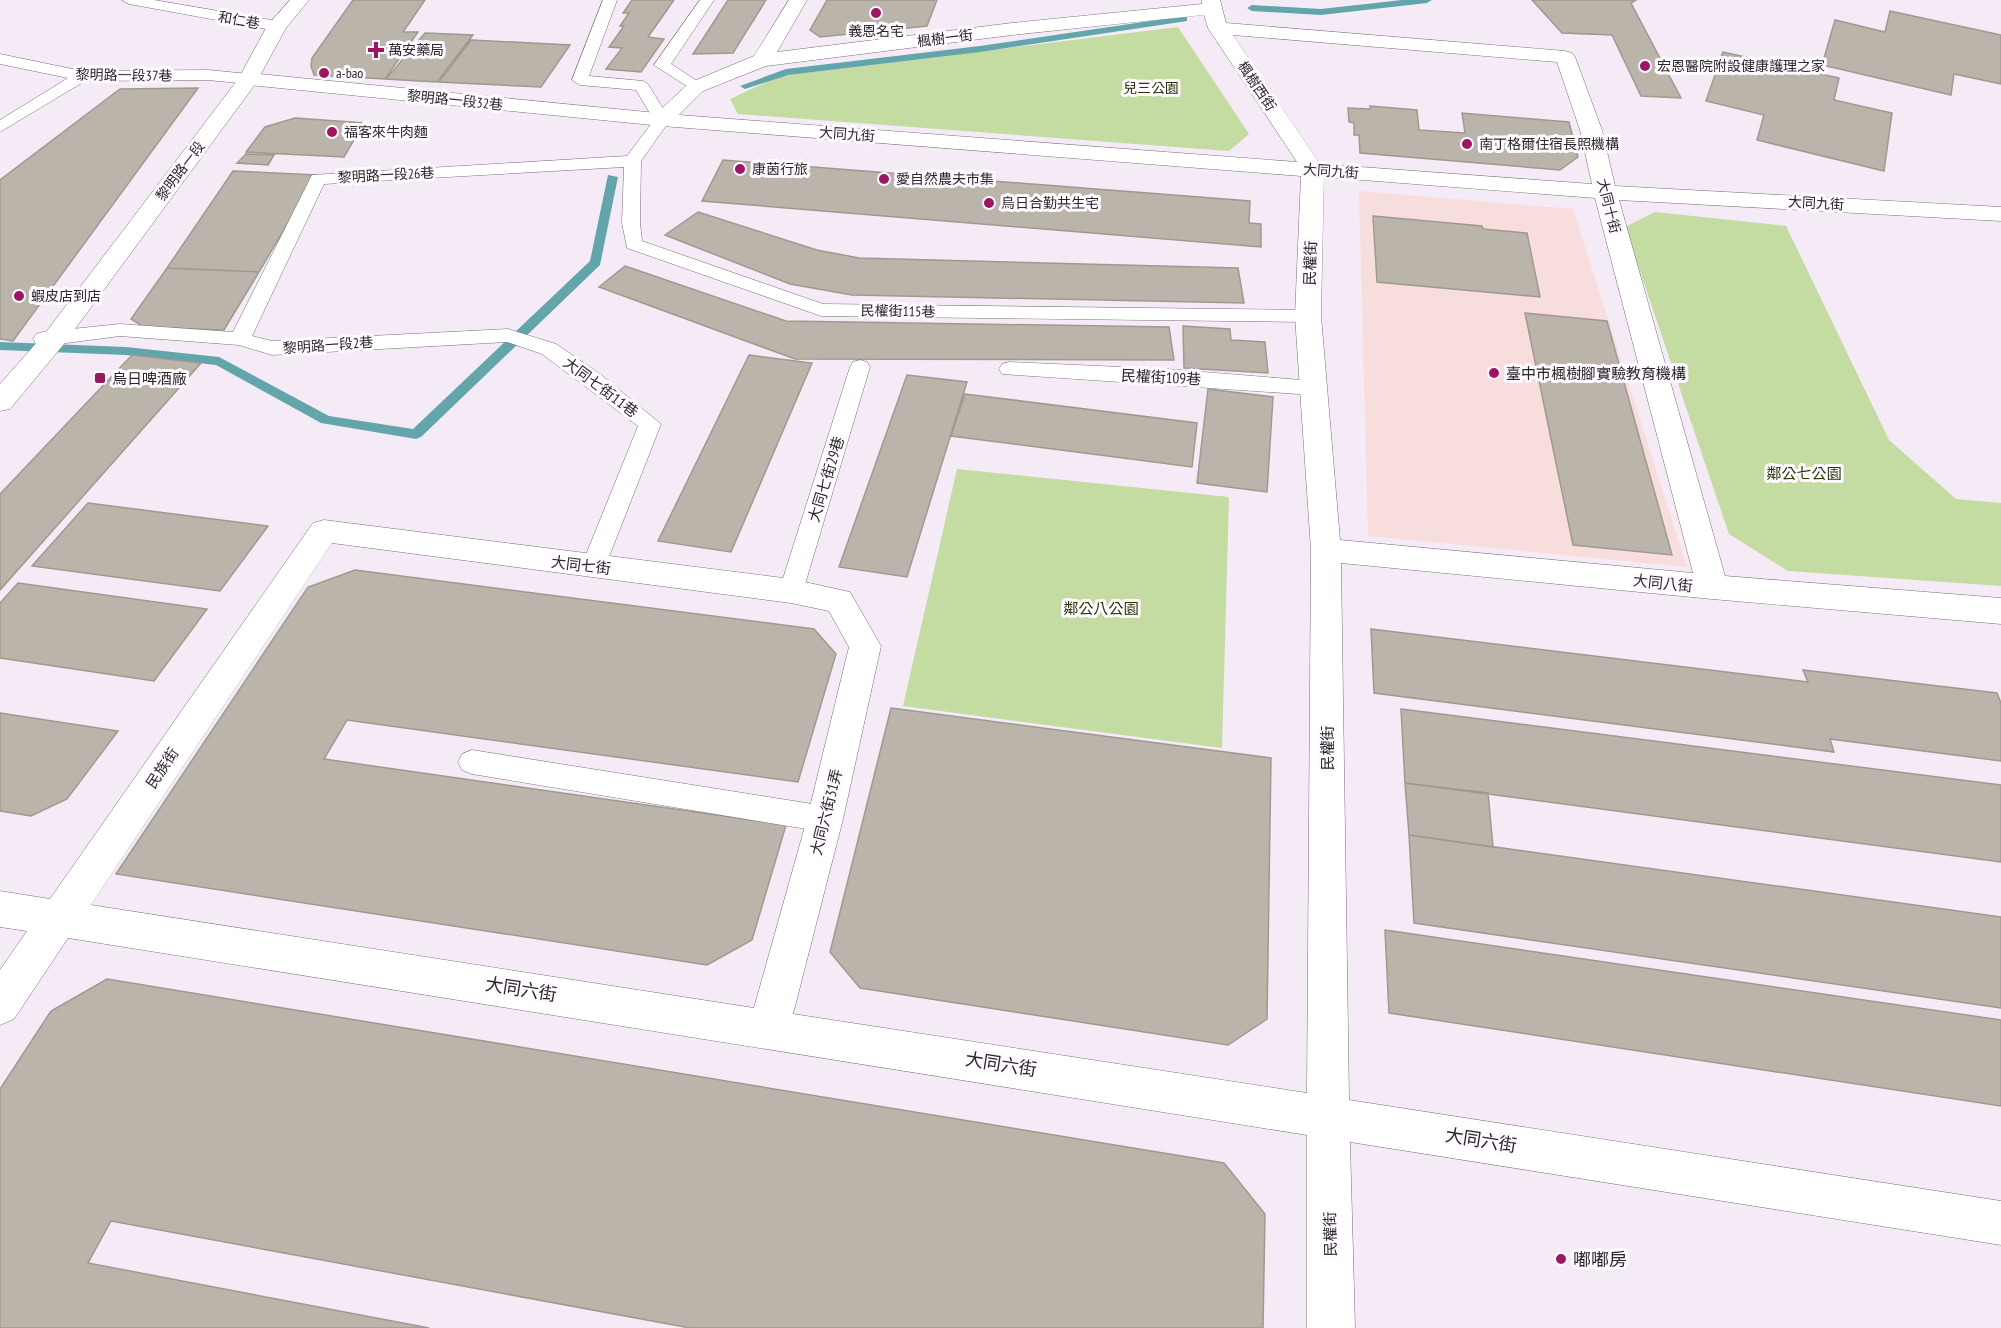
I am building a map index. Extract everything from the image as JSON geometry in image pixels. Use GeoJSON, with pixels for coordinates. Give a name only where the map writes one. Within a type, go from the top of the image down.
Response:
{"type":"FeatureCollection","features":[{"type":"Feature","properties":{"kind":"street","name":"黎明路一段"},"geometry":{"type":"LineString","coordinates":[[0,402],[249,79],[277,26],[300,0]]}},
{"type":"Feature","properties":{"kind":"street"},"geometry":{"type":"LineString","coordinates":[[762,60],[798,0]]}},
{"type":"Feature","properties":{"kind":"street","name":"楓樹一街"},"geometry":{"type":"LineString","coordinates":[[662,120],[696,87],[762,60],[1012,29],[1213,13]]}},
{"type":"Feature","properties":{"kind":"street","name":"楓樹西街"},"geometry":{"type":"LineString","coordinates":[[1213,13],[1313,170]]}},
{"type":"Feature","properties":{"kind":"street","name":"大同十街"},"geometry":{"type":"LineString","coordinates":[[1213,13],[1565,57],[1591,130],[1605,192],[1712,587]]}},
{"type":"Feature","properties":{"kind":"street","name":"黎明路一段32巷"},"geometry":{"type":"LineString","coordinates":[[249,79],[662,120]]}},
{"type":"Feature","properties":{"kind":"street","name":"大同九街"},"geometry":{"type":"LineString","coordinates":[[662,120],[1605,192],[2001,214]]}},
{"type":"Feature","properties":{"kind":"street","name":"民權街"},"geometry":{"type":"LineString","coordinates":[[1313,170],[1308,316],[1326,550],[1331,1328]]}},
{"type":"Feature","properties":{"kind":"street","name":"大同七街"},"geometry":{"type":"LineString","coordinates":[[324,531],[791,591],[839,601]]}},
{"type":"Feature","properties":{"kind":"street","name":"民族街"},"geometry":{"type":"LineString","coordinates":[[0,1005],[324,531]]}},
{"type":"Feature","properties":{"kind":"street","name":"大同八街"},"geometry":{"type":"LineString","coordinates":[[1326,550],[1999,615]]}},
{"type":"Feature","properties":{"kind":"street","name":"大同六街31弄"},"geometry":{"type":"LineString","coordinates":[[769,1028],[825,819],[865,646],[839,601]]}},
{"type":"Feature","properties":{"kind":"street","name":"大同六街"},"geometry":{"type":"LineString","coordinates":[[0,909],[61,916],[2001,1223]]}},
{"type":"Feature","properties":{"kind":"lane","name":"和仁巷"},"geometry":{"type":"LineString","coordinates":[[129,0],[277,26]]}},
{"type":"Feature","properties":{"kind":"lane"},"geometry":{"type":"LineString","coordinates":[[610,0],[580,80],[637,84],[662,120],[632,161]]}},
{"type":"Feature","properties":{"kind":"lane"},"geometry":{"type":"LineString","coordinates":[[696,87],[662,65],[707,0]]}},
{"type":"Feature","properties":{"kind":"lane","name":"黎明路一段37巷"},"geometry":{"type":"LineString","coordinates":[[0,59],[82,76],[208,75],[249,79]]}},
{"type":"Feature","properties":{"kind":"lane"},"geometry":{"type":"LineString","coordinates":[[0,127],[82,76]]}},
{"type":"Feature","properties":{"kind":"lane","name":"民權街115巷"},"geometry":{"type":"LineString","coordinates":[[632,161],[636,177],[630,232],[634,244],[821,310],[1308,316]]}},
{"type":"Feature","properties":{"kind":"lane","name":"黎明路一段26巷"},"geometry":{"type":"LineString","coordinates":[[240,339],[318,179],[632,161]]}},
{"type":"Feature","properties":{"kind":"lane","name":"黎明路一段2巷"},"geometry":{"type":"LineString","coordinates":[[49,339],[120,330],[240,339],[272,348],[508,335]]}},
{"type":"Feature","properties":{"kind":"lane","name":"大同七街11巷"},"geometry":{"type":"LineString","coordinates":[[508,335],[549,349],[593,379],[650,424],[592,567]]}},
{"type":"Feature","properties":{"kind":"lane","name":"大同七街29巷"},"geometry":{"type":"LineString","coordinates":[[791,591],[860,367]]}},
{"type":"Feature","properties":{"kind":"lane","name":"民權街109巷"},"geometry":{"type":"LineString","coordinates":[[1009,369],[1166,376],[1314,388]]}},
{"type":"Feature","properties":{"kind":"lane"},"geometry":{"type":"LineString","coordinates":[[472,762],[825,819]]}},
{"type":"Feature","properties":{"kind":"shaded area","name":"臺中市楓樹腳實驗教育機構"},"geometry":{"type":"Polygon","coordinates":[[[1359,191],[1573,209],[1687,567],[1368,536],[1359,191]]]}},
{"type":"Feature","properties":{"kind":"green space","name":"兒三公園"},"geometry":{"type":"Polygon","coordinates":[[[1178,27],[1249,134],[1229,151],[738,114],[730,99],[780,76],[1178,27]]]}},
{"type":"Feature","properties":{"kind":"green space","name":"鄰公七公園"},"geometry":{"type":"Polygon","coordinates":[[[1655,212],[1786,226],[1889,440],[1956,499],[2001,503],[2001,586],[1788,571],[1729,534],[1625,227],[1655,212]]]}},
{"type":"Feature","properties":{"kind":"green space","name":"鄰公八公園"},"geometry":{"type":"Polygon","coordinates":[[[957,469],[1229,497],[1222,748],[903,706],[957,469]]]}},
{"type":"Feature","properties":{"kind":"building"},"geometry":{"type":"Polygon","coordinates":[[[353,0],[425,0],[403,32],[418,32],[385,79],[314,75],[311,66],[312,58],[353,0]]]}},
{"type":"Feature","properties":{"kind":"building"},"geometry":{"type":"Polygon","coordinates":[[[632,0],[674,0],[648,37],[664,39],[641,72],[606,69],[622,48],[609,47],[624,26],[620,26],[629,13],[623,13],[632,0]]]}},
{"type":"Feature","properties":{"kind":"building"},"geometry":{"type":"Polygon","coordinates":[[[728,0],[766,0],[733,53],[693,54],[728,0]]]}},
{"type":"Feature","properties":{"kind":"building","name":"義恩名宅"},"geometry":{"type":"Polygon","coordinates":[[[827,0],[937,0],[927,26],[820,37],[810,30],[827,0]]]}},
{"type":"Feature","properties":{"kind":"building","name":"宏恩醫院附設健康護理之家"},"geometry":{"type":"Polygon","coordinates":[[[1532,0],[1636,0],[1631,3],[1681,98],[1641,96],[1612,35],[1562,33],[1532,0]]]}},
{"type":"Feature","properties":{"kind":"building"},"geometry":{"type":"Polygon","coordinates":[[[1890,11],[2001,35],[2001,84],[1954,74],[1951,95],[1822,65],[1835,20],[1885,32],[1890,11]]]}},
{"type":"Feature","properties":{"kind":"building"},"geometry":{"type":"Polygon","coordinates":[[[425,33],[473,35],[437,82],[386,79],[425,33]]]}},
{"type":"Feature","properties":{"kind":"building"},"geometry":{"type":"Polygon","coordinates":[[[471,40],[570,45],[541,87],[439,82],[471,40]]]}},
{"type":"Feature","properties":{"kind":"building"},"geometry":{"type":"Polygon","coordinates":[[[1723,52],[1839,78],[1834,100],[1892,113],[1884,171],[1757,140],[1764,115],[1706,101],[1723,52]]]}},
{"type":"Feature","properties":{"kind":"building"},"geometry":{"type":"Polygon","coordinates":[[[198,88],[13,341],[0,339],[0,180],[120,89],[198,88]]]}},
{"type":"Feature","properties":{"kind":"building","name":"南丁格爾住宿長照機構"},"geometry":{"type":"Polygon","coordinates":[[[1370,106],[1417,110],[1419,130],[1465,133],[1462,113],[1569,122],[1578,157],[1560,170],[1360,153],[1359,135],[1354,135],[1354,123],[1349,122],[1348,108],[1370,109],[1370,106]]]}},
{"type":"Feature","properties":{"kind":"building"},"geometry":{"type":"Polygon","coordinates":[[[295,118],[364,123],[344,157],[246,152],[265,127],[295,118]]]}},
{"type":"Feature","properties":{"kind":"building"},"geometry":{"type":"Polygon","coordinates":[[[246,154],[274,155],[268,165],[237,163],[246,154]]]}},
{"type":"Feature","properties":{"kind":"building","name":"烏日合勤共生宅"},"geometry":{"type":"Polygon","coordinates":[[[723,160],[1250,201],[1249,223],[1261,224],[1261,247],[702,201],[723,160]]]}},
{"type":"Feature","properties":{"kind":"building"},"geometry":{"type":"Polygon","coordinates":[[[233,171],[316,175],[259,272],[167,268],[233,171]]]}},
{"type":"Feature","properties":{"kind":"building"},"geometry":{"type":"Polygon","coordinates":[[[698,212],[817,250],[859,258],[1238,268],[1244,303],[852,295],[790,284],[665,235],[698,212]]]}},
{"type":"Feature","properties":{"kind":"building"},"geometry":{"type":"Polygon","coordinates":[[[1373,216],[1482,226],[1483,229],[1527,233],[1540,297],[1377,282],[1373,216]]]}},
{"type":"Feature","properties":{"kind":"building"},"geometry":{"type":"Polygon","coordinates":[[[625,266],[786,321],[1169,327],[1174,360],[795,359],[599,287],[625,266]]]}},
{"type":"Feature","properties":{"kind":"building"},"geometry":{"type":"Polygon","coordinates":[[[167,268],[259,272],[224,330],[144,327],[131,319],[167,268]]]}},
{"type":"Feature","properties":{"kind":"building"},"geometry":{"type":"Polygon","coordinates":[[[1525,313],[1607,321],[1672,555],[1573,545],[1525,313]]]}},
{"type":"Feature","properties":{"kind":"building"},"geometry":{"type":"Polygon","coordinates":[[[1183,326],[1230,329],[1231,340],[1265,342],[1268,373],[1184,368],[1183,326]]]}},
{"type":"Feature","properties":{"kind":"building"},"geometry":{"type":"Polygon","coordinates":[[[132,355],[201,363],[0,590],[0,494],[132,355]]]}},
{"type":"Feature","properties":{"kind":"building"},"geometry":{"type":"Polygon","coordinates":[[[749,355],[812,363],[731,552],[658,541],[749,355]]]}},
{"type":"Feature","properties":{"kind":"building"},"geometry":{"type":"Polygon","coordinates":[[[907,375],[967,382],[907,577],[839,567],[907,375]]]}},
{"type":"Feature","properties":{"kind":"building"},"geometry":{"type":"Polygon","coordinates":[[[1208,389],[1273,397],[1267,492],[1197,483],[1208,389]]]}},
{"type":"Feature","properties":{"kind":"building"},"geometry":{"type":"Polygon","coordinates":[[[965,394],[1197,423],[1192,467],[951,436],[965,394]]]}},
{"type":"Feature","properties":{"kind":"building"},"geometry":{"type":"Polygon","coordinates":[[[88,503],[268,526],[220,591],[32,566],[88,503]]]}},
{"type":"Feature","properties":{"kind":"building"},"geometry":{"type":"Polygon","coordinates":[[[355,570],[814,629],[836,654],[798,782],[347,720],[324,759],[786,825],[752,940],[707,965],[116,874],[308,587],[355,570]]]}},
{"type":"Feature","properties":{"kind":"building"},"geometry":{"type":"Polygon","coordinates":[[[18,583],[207,609],[154,681],[0,658],[0,603],[18,583]]]}},
{"type":"Feature","properties":{"kind":"building"},"geometry":{"type":"Polygon","coordinates":[[[1371,629],[1808,682],[1803,670],[1997,693],[2001,703],[2001,761],[1830,739],[1834,752],[1374,693],[1371,629]]]}},
{"type":"Feature","properties":{"kind":"building"},"geometry":{"type":"Polygon","coordinates":[[[891,708],[1271,758],[1267,1019],[1228,1045],[860,988],[830,952],[891,708]]]}},
{"type":"Feature","properties":{"kind":"building"},"geometry":{"type":"Polygon","coordinates":[[[1401,709],[2001,785],[2001,862],[1405,783],[1401,709]]]}},
{"type":"Feature","properties":{"kind":"building"},"geometry":{"type":"Polygon","coordinates":[[[0,713],[118,731],[67,799],[31,816],[0,811],[0,713]]]}},
{"type":"Feature","properties":{"kind":"building"},"geometry":{"type":"Polygon","coordinates":[[[1405,783],[1488,793],[1493,847],[1409,835],[1405,783]]]}},
{"type":"Feature","properties":{"kind":"building"},"geometry":{"type":"Polygon","coordinates":[[[1409,835],[2001,917],[2001,1008],[1414,923],[1409,835]]]}},
{"type":"Feature","properties":{"kind":"building"},"geometry":{"type":"Polygon","coordinates":[[[1385,930],[2001,1020],[2001,1106],[1389,1013],[1385,930]]]}},
{"type":"Feature","properties":{"kind":"building"},"geometry":{"type":"Polygon","coordinates":[[[107,979],[1224,1163],[1265,1214],[1263,1328],[690,1328],[111,1221],[88,1263],[429,1328],[0,1328],[0,1089],[51,1011],[107,979]]]}},
{"type":"Feature","properties":{"kind":"waterway"},"geometry":{"type":"LineString","coordinates":[[1252,8],[1321,12],[1427,0]]}},
{"type":"Feature","properties":{"kind":"waterway"},"geometry":{"type":"LineString","coordinates":[[745,86],[786,72],[980,49],[1184,19]]}},
{"type":"Feature","properties":{"kind":"waterway"},"geometry":{"type":"LineString","coordinates":[[0,346],[126,351],[219,361],[326,420],[416,434],[596,262],[612,177]]}},
{"type":"Feature","properties":{"kind":"place","name":"義恩名宅"},"geometry":{"type":"Point","coordinates":[876,13]}},
{"type":"Feature","properties":{"kind":"place","name":"萬安藥局"},"geometry":{"type":"Point","coordinates":[376,50]}},
{"type":"Feature","properties":{"kind":"place","name":"宏恩醫院附設健康護理之家"},"geometry":{"type":"Point","coordinates":[1645,66]}},
{"type":"Feature","properties":{"kind":"place","name":"a-bao"},"geometry":{"type":"Point","coordinates":[324,73]}},
{"type":"Feature","properties":{"kind":"place","name":"福客來牛肉麵"},"geometry":{"type":"Point","coordinates":[332,132]}},
{"type":"Feature","properties":{"kind":"place","name":"南丁格爾住宿長照機構"},"geometry":{"type":"Point","coordinates":[1467,144]}},
{"type":"Feature","properties":{"kind":"place","name":"康茵行旅"},"geometry":{"type":"Point","coordinates":[740,169]}},
{"type":"Feature","properties":{"kind":"place","name":"愛自然農夫市集"},"geometry":{"type":"Point","coordinates":[884,179]}},
{"type":"Feature","properties":{"kind":"place","name":"烏日合勤共生宅"},"geometry":{"type":"Point","coordinates":[989,203]}},
{"type":"Feature","properties":{"kind":"place","name":"蝦皮店到店"},"geometry":{"type":"Point","coordinates":[19,296]}},
{"type":"Feature","properties":{"kind":"place","name":"臺中市楓樹腳實驗教育機構"},"geometry":{"type":"Point","coordinates":[1494,373]}},
{"type":"Feature","properties":{"kind":"place","name":"烏日啤酒廠"},"geometry":{"type":"Point","coordinates":[100,378]}},
{"type":"Feature","properties":{"kind":"place","name":"嘟嘟房"},"geometry":{"type":"Point","coordinates":[1561,1259]}}]}
